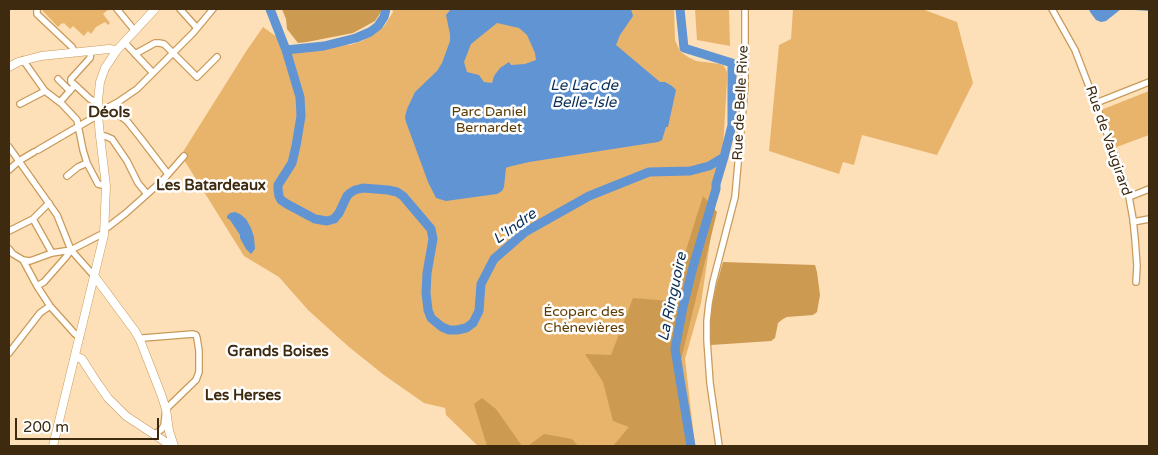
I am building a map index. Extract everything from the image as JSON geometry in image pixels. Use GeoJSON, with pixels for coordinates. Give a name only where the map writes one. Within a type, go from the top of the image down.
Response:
{"type":"FeatureCollection","features":[{"type":"Feature","properties":{"kind":"main road"},"geometry":{"type":"LineString","coordinates":[[54,446],[105,231],[106,186],[98,113],[101,78],[117,50],[154,9]]}},
{"type":"Feature","properties":{"kind":"main road"},"geometry":{"type":"LineString","coordinates":[[9,66],[23,60],[41,56],[109,49],[117,50]]}},
{"type":"Feature","properties":{"kind":"main road"},"geometry":{"type":"LineString","coordinates":[[95,277],[140,340],[166,409],[166,419],[174,446]]}},
{"type":"Feature","properties":{"kind":"main road"},"geometry":{"type":"LineString","coordinates":[[75,356],[82,360],[108,398],[126,416],[155,434],[169,446]]}},
{"type":"Feature","properties":{"kind":"street"},"geometry":{"type":"LineString","coordinates":[[37,9],[37,14],[72,47],[75,53]]}},
{"type":"Feature","properties":{"kind":"street"},"geometry":{"type":"LineString","coordinates":[[117,9],[135,31]]}},
{"type":"Feature","properties":{"kind":"street"},"geometry":{"type":"LineString","coordinates":[[180,9],[197,28]]}},
{"type":"Feature","properties":{"kind":"street"},"geometry":{"type":"LineString","coordinates":[[9,170],[19,161],[79,127],[137,89],[173,54],[212,9]]}},
{"type":"Feature","properties":{"kind":"street","name":"Rue de Belle Rive"},"geometry":{"type":"LineString","coordinates":[[720,446],[709,375],[707,321],[713,282],[735,197],[745,84],[745,9]]}},
{"type":"Feature","properties":{"kind":"street","name":"Rue de Vaugirard"},"geometry":{"type":"LineString","coordinates":[[1052,9],[1075,50],[1129,197],[1137,266],[1136,282]]}},
{"type":"Feature","properties":{"kind":"street"},"geometry":{"type":"LineString","coordinates":[[125,42],[153,73]]}},
{"type":"Feature","properties":{"kind":"street"},"geometry":{"type":"LineString","coordinates":[[135,54],[155,43],[164,44],[197,77],[217,57]]}},
{"type":"Feature","properties":{"kind":"street"},"geometry":{"type":"LineString","coordinates":[[91,51],[90,58],[71,79],[90,99],[98,101]]}},
{"type":"Feature","properties":{"kind":"street"},"geometry":{"type":"LineString","coordinates":[[23,60],[45,91],[60,102],[76,120],[87,163],[98,184],[106,186]]}},
{"type":"Feature","properties":{"kind":"street"},"geometry":{"type":"LineString","coordinates":[[58,80],[70,91]]}},
{"type":"Feature","properties":{"kind":"street"},"geometry":{"type":"LineString","coordinates":[[1096,103],[1149,82]]}},
{"type":"Feature","properties":{"kind":"street"},"geometry":{"type":"LineString","coordinates":[[60,102],[75,85]]}},
{"type":"Feature","properties":{"kind":"street"},"geometry":{"type":"LineString","coordinates":[[20,104],[45,91]]}},
{"type":"Feature","properties":{"kind":"street"},"geometry":{"type":"LineString","coordinates":[[113,105],[119,115],[127,121],[168,174]]}},
{"type":"Feature","properties":{"kind":"street"},"geometry":{"type":"LineString","coordinates":[[100,136],[112,139],[127,161],[138,183],[147,194]]}},
{"type":"Feature","properties":{"kind":"street"},"geometry":{"type":"LineString","coordinates":[[9,147],[57,215],[71,250],[95,277]]}},
{"type":"Feature","properties":{"kind":"street"},"geometry":{"type":"LineString","coordinates":[[9,249],[23,260],[30,261],[52,253],[71,250],[100,235],[147,194],[184,156]]}},
{"type":"Feature","properties":{"kind":"street"},"geometry":{"type":"LineString","coordinates":[[67,176],[78,167],[87,163]]}},
{"type":"Feature","properties":{"kind":"street"},"geometry":{"type":"LineString","coordinates":[[1129,197],[1149,189]]}},
{"type":"Feature","properties":{"kind":"street"},"geometry":{"type":"LineString","coordinates":[[9,231],[33,219],[49,203]]}},
{"type":"Feature","properties":{"kind":"street"},"geometry":{"type":"LineString","coordinates":[[33,219],[52,253]]}},
{"type":"Feature","properties":{"kind":"street"},"geometry":{"type":"LineString","coordinates":[[1133,222],[1149,219]]}},
{"type":"Feature","properties":{"kind":"street"},"geometry":{"type":"LineString","coordinates":[[37,286],[44,282],[71,250]]}},
{"type":"Feature","properties":{"kind":"street"},"geometry":{"type":"LineString","coordinates":[[23,260],[50,306],[75,334],[80,337]]}},
{"type":"Feature","properties":{"kind":"street"},"geometry":{"type":"LineString","coordinates":[[9,353],[40,313],[50,306]]}},
{"type":"Feature","properties":{"kind":"street"},"geometry":{"type":"LineString","coordinates":[[140,340],[143,338],[193,334],[197,338],[199,372],[196,380],[166,409],[164,425],[155,434]]}},
{"type":"Feature","properties":{"kind":"green space"},"geometry":{"type":"Polygon","coordinates":[[[43,9],[109,9],[103,14],[110,23],[108,25],[105,22],[96,27],[91,34],[88,31],[84,36],[73,26],[70,29],[62,23],[58,27],[43,9]]]}},
{"type":"Feature","properties":{"kind":"green space"},"geometry":{"type":"Polygon","coordinates":[[[392,9],[674,9],[675,40],[681,52],[696,61],[724,66],[727,72],[727,81],[723,149],[720,154],[722,161],[701,303],[685,359],[695,446],[478,446],[446,415],[445,408],[424,403],[384,375],[308,310],[279,277],[244,256],[181,155],[263,27],[298,52],[313,47],[350,45],[362,41],[380,30],[393,12],[392,9]]]}},
{"type":"Feature","properties":{"kind":"green space"},"geometry":{"type":"Polygon","coordinates":[[[695,9],[729,9],[730,46],[697,40],[695,9]]]}},
{"type":"Feature","properties":{"kind":"green space"},"geometry":{"type":"Polygon","coordinates":[[[793,9],[922,9],[957,22],[973,83],[937,155],[862,135],[854,165],[843,162],[839,174],[769,151],[779,45],[791,39],[793,9]]]}},
{"type":"Feature","properties":{"kind":"green space"},"geometry":{"type":"Polygon","coordinates":[[[1149,91],[1149,135],[1114,148],[1101,110],[1149,91]]]}},
{"type":"Feature","properties":{"kind":"shaded area"},"geometry":{"type":"Polygon","coordinates":[[[282,9],[381,9],[381,12],[375,21],[353,33],[298,43],[287,29],[282,9]]]}},
{"type":"Feature","properties":{"kind":"shaded area"},"geometry":{"type":"Polygon","coordinates":[[[703,196],[717,212],[677,376],[691,446],[613,446],[629,427],[613,421],[603,382],[585,354],[611,355],[633,298],[670,301],[703,196]]]}},
{"type":"Feature","properties":{"kind":"shaded area"},"geometry":{"type":"Polygon","coordinates":[[[723,262],[815,265],[820,295],[817,312],[813,315],[783,319],[778,323],[775,338],[771,341],[711,345],[711,310],[723,262]]]}},
{"type":"Feature","properties":{"kind":"shaded area"},"geometry":{"type":"Polygon","coordinates":[[[482,398],[496,409],[522,446],[487,446],[474,404],[482,398]]]}},
{"type":"Feature","properties":{"kind":"shaded area"},"geometry":{"type":"Polygon","coordinates":[[[544,434],[572,439],[578,446],[528,446],[544,434]]]}},
{"type":"Feature","properties":{"kind":"water","name":"Le Lac de Belle-Isle"},"geometry":{"type":"Polygon","coordinates":[[[451,9],[631,9],[633,16],[620,35],[616,45],[660,82],[665,82],[676,90],[668,127],[666,127],[662,140],[508,167],[506,168],[504,187],[497,194],[446,201],[436,198],[428,182],[405,117],[415,92],[437,71],[442,63],[450,41],[446,15],[451,9]],[[497,23],[471,44],[464,62],[467,72],[479,75],[484,82],[492,83],[494,76],[500,68],[509,62],[511,65],[525,64],[536,60],[527,35],[519,28],[497,23]]]}},
{"type":"Feature","properties":{"kind":"water"},"geometry":{"type":"Polygon","coordinates":[[[1089,9],[1121,9],[1106,21],[1101,22],[1096,20],[1089,9]]]}},
{"type":"Feature","properties":{"kind":"water"},"geometry":{"type":"Polygon","coordinates":[[[1121,9],[1149,9],[1149,11],[1121,9]]]}},
{"type":"Feature","properties":{"kind":"water"},"geometry":{"type":"Polygon","coordinates":[[[235,212],[246,219],[251,228],[255,249],[251,254],[227,218],[230,213],[235,212]]]}},
{"type":"Feature","properties":{"kind":"waterway","name":"L'Indre"},"geometry":{"type":"LineString","coordinates":[[270,9],[286,50],[300,97],[301,116],[292,163],[278,185],[281,200],[315,219],[327,221],[334,219],[347,196],[355,190],[363,188],[388,190],[403,196],[431,229],[433,239],[427,273],[426,293],[428,310],[431,318],[449,330],[466,328],[473,323],[479,311],[481,284],[494,259],[525,232],[589,196],[649,172],[690,171],[709,166],[724,157],[732,125],[732,63],[684,48],[680,9]]}},
{"type":"Feature","properties":{"kind":"waterway","name":"L'Indre"},"geometry":{"type":"LineString","coordinates":[[286,50],[324,46],[356,38],[378,26],[384,17],[386,9]]}},
{"type":"Feature","properties":{"kind":"waterway","name":"La Ringuoire"},"geometry":{"type":"LineString","coordinates":[[691,446],[675,349],[693,267],[724,157]]}},
{"type":"Feature","properties":{"kind":"district","name":"Déols"},"geometry":{"type":"Point","coordinates":[109,113]}},
{"type":"Feature","properties":{"kind":"district","name":"Les Batardeaux"},"geometry":{"type":"Point","coordinates":[211,186]}},
{"type":"Feature","properties":{"kind":"district","name":"Grands Boises"},"geometry":{"type":"Point","coordinates":[278,352]}},
{"type":"Feature","properties":{"kind":"district","name":"Les Herses"},"geometry":{"type":"Point","coordinates":[243,396]}},
{"type":"Feature","properties":{"kind":"park label","name":"Parc Daniel Bernardet"},"geometry":{"type":"Point","coordinates":[489,120]}},
{"type":"Feature","properties":{"kind":"park label","name":"Écoparc des Chènevières"},"geometry":{"type":"Point","coordinates":[584,320]}}]}
